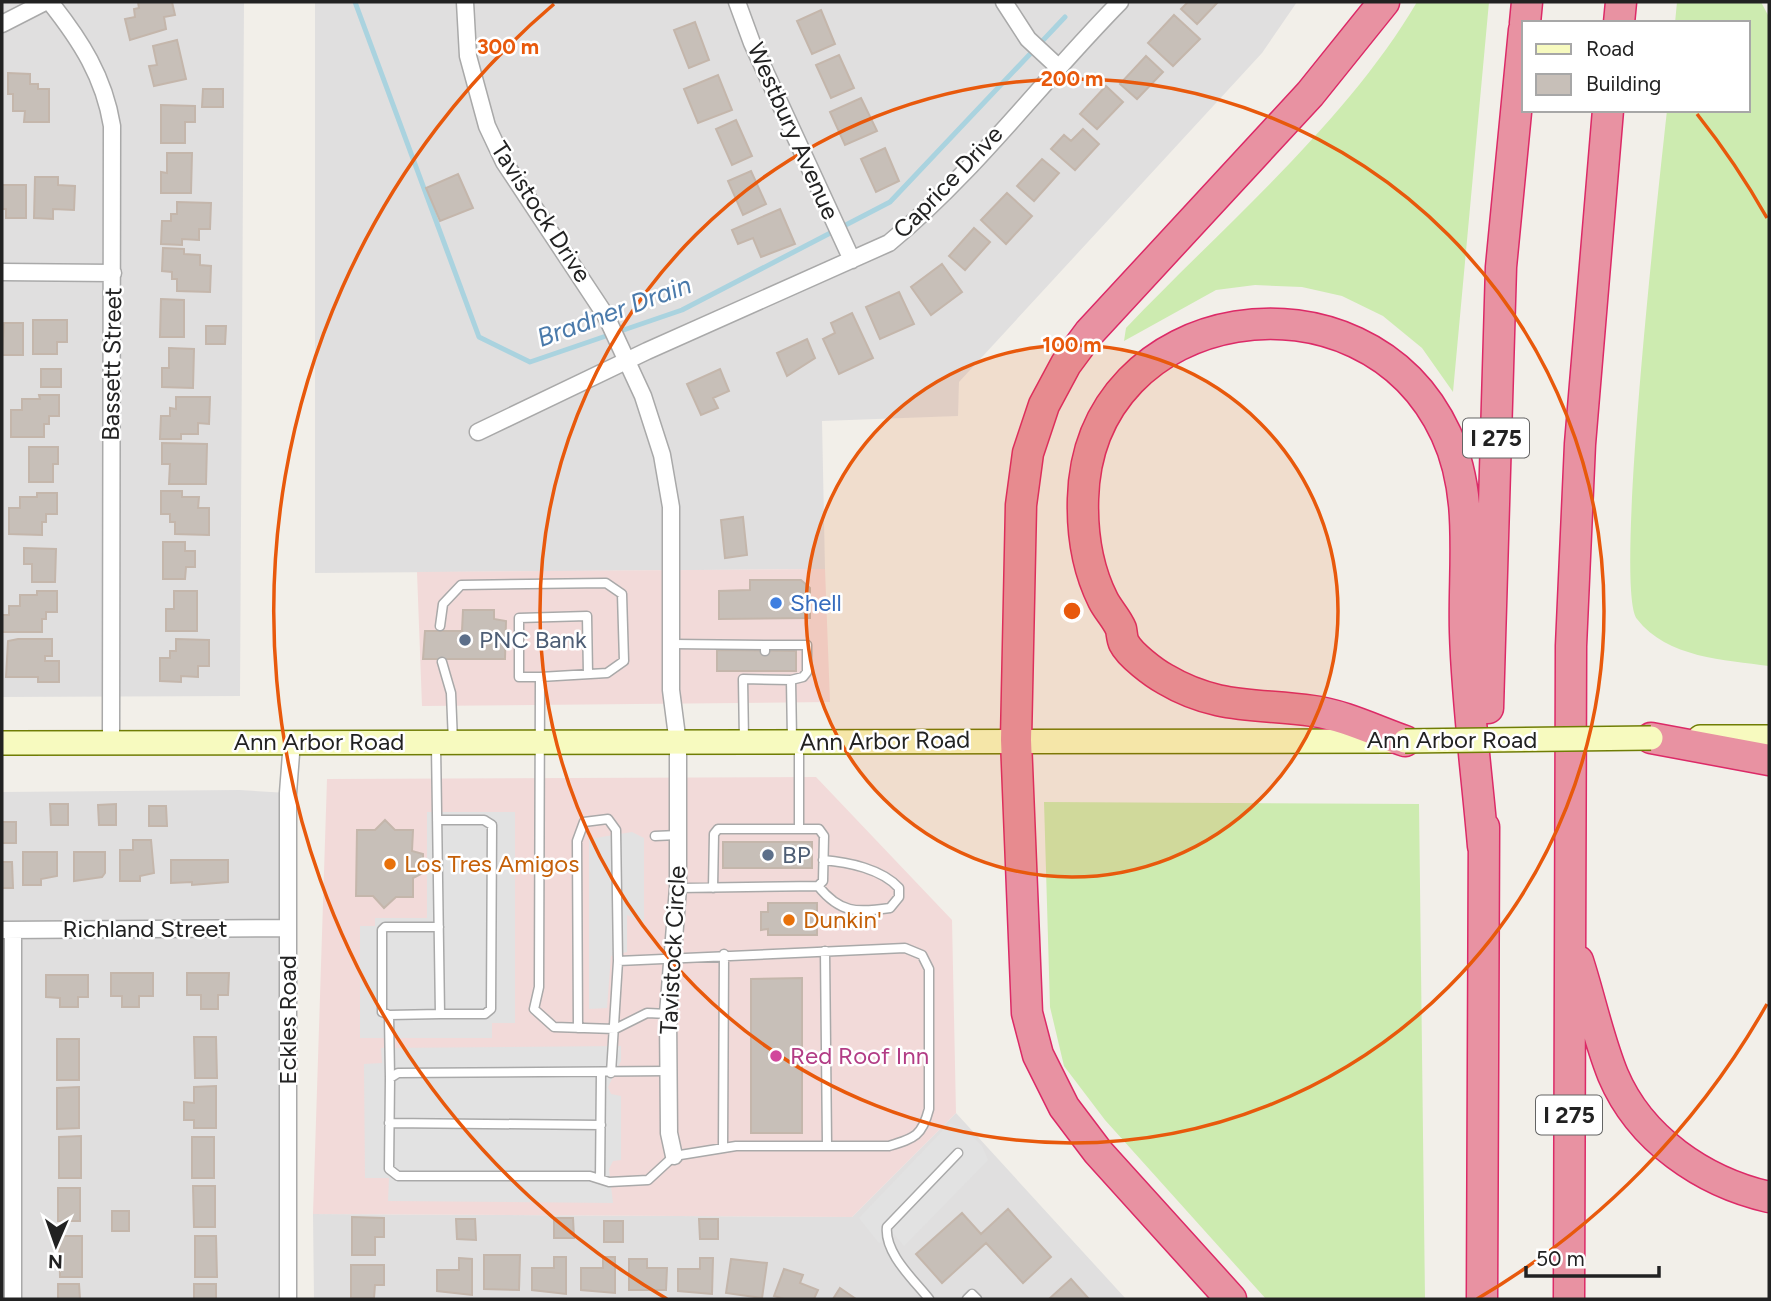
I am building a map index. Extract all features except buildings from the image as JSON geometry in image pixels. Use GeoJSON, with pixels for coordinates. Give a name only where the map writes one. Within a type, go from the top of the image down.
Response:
{"type":"FeatureCollection","features":[{"type":"Feature","properties":{"kind":"highway"},"geometry":{"type":"LineString","coordinates":[[1231,1299],[1098,1153],[1064,1107],[1038,1055],[1025,992],[1016,740],[1024,479],[1033,434],[1054,384],[1089,334],[1310,94],[1384,2]]}},
{"type":"Feature","properties":{"kind":"highway"},"geometry":{"type":"LineString","coordinates":[[1525,21],[1527,2]]}},
{"type":"Feature","properties":{"kind":"highway"},"geometry":{"type":"LineString","coordinates":[[1619,21],[1622,2]]}},
{"type":"Feature","properties":{"kind":"highway","name":"I 275"},"geometry":{"type":"LineString","coordinates":[[1482,1299],[1483,846],[1502,267],[1522,52]]}},
{"type":"Feature","properties":{"kind":"highway","name":"I 275"},"geometry":{"type":"LineString","coordinates":[[1569,1299],[1571,646],[1580,458],[1608,112]]}},
{"type":"Feature","properties":{"kind":"highway"},"geometry":{"type":"LineString","coordinates":[[1405,741],[1317,711],[1245,707],[1208,698],[1164,679],[1124,644],[1120,627],[1096,585],[1088,562],[1082,523],[1086,470],[1102,424],[1127,387],[1150,365],[1176,346],[1211,331],[1242,323],[1303,325],[1330,331],[1362,343],[1383,357],[1408,378],[1436,414],[1448,437],[1465,495],[1465,634],[1483,846]]}},
{"type":"Feature","properties":{"kind":"highway"},"geometry":{"type":"LineString","coordinates":[[1651,738],[1769,760]]}},
{"type":"Feature","properties":{"kind":"highway"},"geometry":{"type":"LineString","coordinates":[[1569,930],[1614,1075],[1644,1123],[1663,1143],[1704,1173],[1746,1192],[1769,1197]]}},
{"type":"Feature","properties":{"kind":"main road","name":"Ann Arbor Road"},"geometry":{"type":"LineString","coordinates":[[2,743],[292,741],[678,744],[1769,737]]}},
{"type":"Feature","properties":{"kind":"street"},"geometry":{"type":"LineString","coordinates":[[2,24],[45,2]]}},
{"type":"Feature","properties":{"kind":"street","name":"Bassett Street"},"geometry":{"type":"LineString","coordinates":[[50,2],[89,55],[109,107],[114,146],[111,742]]}},
{"type":"Feature","properties":{"kind":"street","name":"Tavistock Drive"},"geometry":{"type":"LineString","coordinates":[[465,2],[468,56],[487,126],[519,185],[589,286],[643,396],[662,455],[671,507],[671,690],[678,744]]}},
{"type":"Feature","properties":{"kind":"street","name":"Westbury Avenue"},"geometry":{"type":"LineString","coordinates":[[737,2],[752,43],[852,260]]}},
{"type":"Feature","properties":{"kind":"street"},"geometry":{"type":"LineString","coordinates":[[1004,2],[1028,39],[1057,66]]}},
{"type":"Feature","properties":{"kind":"street","name":"Caprice Drive"},"geometry":{"type":"LineString","coordinates":[[478,432],[625,362],[889,243],[918,220],[1057,66],[1120,2]]}},
{"type":"Feature","properties":{"kind":"street"},"geometry":{"type":"LineString","coordinates":[[2,272],[113,273]]}},
{"type":"Feature","properties":{"kind":"street","name":"Eckles Road"},"geometry":{"type":"LineString","coordinates":[[288,1299],[288,793],[292,741]]}},
{"type":"Feature","properties":{"kind":"street","name":"Tavistock Circle"},"geometry":{"type":"LineString","coordinates":[[674,1156],[669,1133],[668,1014],[678,888],[678,744]]}},
{"type":"Feature","properties":{"kind":"street","name":"Richland Street"},"geometry":{"type":"LineString","coordinates":[[8,930],[288,928]]}},
{"type":"Feature","properties":{"kind":"street"},"geometry":{"type":"LineString","coordinates":[[8,930],[7,1204],[13,1299]]}},
{"type":"Feature","properties":{"kind":"lane"},"geometry":{"type":"LineString","coordinates":[[440,625],[443,604],[461,584],[606,583],[622,594],[624,661],[607,673],[540,677],[519,677],[519,618],[587,617],[588,674]]}},
{"type":"Feature","properties":{"kind":"lane"},"geometry":{"type":"LineString","coordinates":[[673,644],[765,648],[807,645],[807,672],[803,677],[791,680],[766,675],[743,679],[744,743]]}},
{"type":"Feature","properties":{"kind":"lane"},"geometry":{"type":"LineString","coordinates":[[440,1014],[437,820],[451,693],[442,662]]}},
{"type":"Feature","properties":{"kind":"lane"},"geometry":{"type":"LineString","coordinates":[[540,677],[539,987],[534,1009],[554,1027],[578,1028],[615,1029],[647,1013],[668,1014]]}},
{"type":"Feature","properties":{"kind":"lane"},"geometry":{"type":"LineString","coordinates":[[791,680],[799,828]]}},
{"type":"Feature","properties":{"kind":"lane"},"geometry":{"type":"LineString","coordinates":[[578,1028],[577,841],[584,822],[608,819],[616,830],[618,961],[611,1073]]}},
{"type":"Feature","properties":{"kind":"lane"},"geometry":{"type":"LineString","coordinates":[[437,820],[484,820],[492,825],[491,1009],[485,1014],[388,1015],[382,1012],[385,927],[439,927]]}},
{"type":"Feature","properties":{"kind":"lane"},"geometry":{"type":"LineString","coordinates":[[678,888],[713,888],[818,886],[823,881],[824,836],[819,829],[718,829],[714,834],[713,888]]}},
{"type":"Feature","properties":{"kind":"lane"},"geometry":{"type":"LineString","coordinates":[[655,836],[678,835]]}},
{"type":"Feature","properties":{"kind":"lane"},"geometry":{"type":"LineString","coordinates":[[818,886],[832,903],[842,908],[890,908],[899,897],[899,888],[892,880],[849,862],[823,860]]}},
{"type":"Feature","properties":{"kind":"lane"},"geometry":{"type":"LineString","coordinates":[[388,1015],[389,1169],[398,1176],[590,1175],[609,1181],[648,1180],[674,1156],[723,1148],[889,1146],[913,1139],[925,1126],[929,1109],[929,969],[922,955],[905,948],[724,954],[618,961]]}},
{"type":"Feature","properties":{"kind":"lane"},"geometry":{"type":"LineString","coordinates":[[825,951],[827,1145]]}},
{"type":"Feature","properties":{"kind":"lane"},"geometry":{"type":"LineString","coordinates":[[723,1148],[724,954]]}},
{"type":"Feature","properties":{"kind":"lane"},"geometry":{"type":"LineString","coordinates":[[390,1078],[398,1073],[668,1071]]}},
{"type":"Feature","properties":{"kind":"lane"},"geometry":{"type":"LineString","coordinates":[[600,1179],[601,1073]]}},
{"type":"Feature","properties":{"kind":"lane"},"geometry":{"type":"LineString","coordinates":[[389,1123],[601,1125]]}},
{"type":"Feature","properties":{"kind":"lane"},"geometry":{"type":"LineString","coordinates":[[929,1299],[893,1252],[886,1237],[887,1227],[958,1153]]}},
{"type":"Feature","properties":{"kind":"lane"},"geometry":{"type":"LineString","coordinates":[[967,1299],[972,1294],[977,1299]]}},
{"type":"Feature","properties":{"kind":"shaded area"},"geometry":{"type":"Polygon","coordinates":[[[2,2],[244,2],[240,696],[2,697],[2,2]]]}},
{"type":"Feature","properties":{"kind":"shaded area"},"geometry":{"type":"Polygon","coordinates":[[[315,2],[1297,2],[1262,53],[959,382],[958,416],[822,421],[825,569],[315,573],[315,2]]]}},
{"type":"Feature","properties":{"kind":"shaded area"},"geometry":{"type":"Polygon","coordinates":[[[825,569],[830,702],[422,706],[417,572],[825,569]]]}},
{"type":"Feature","properties":{"kind":"shaded area"},"geometry":{"type":"Polygon","coordinates":[[[816,777],[952,920],[956,1113],[852,1217],[313,1214],[327,779],[816,777]]]}},
{"type":"Feature","properties":{"kind":"shaded area"},"geometry":{"type":"Polygon","coordinates":[[[240,790],[288,793],[285,1299],[2,1299],[2,792],[240,790]]]}},
{"type":"Feature","properties":{"kind":"shaded area"},"geometry":{"type":"Polygon","coordinates":[[[427,812],[515,812],[515,1023],[492,1023],[492,1038],[360,1038],[360,926],[375,926],[375,918],[427,918],[427,812]]]}},
{"type":"Feature","properties":{"kind":"shaded area"},"geometry":{"type":"Polygon","coordinates":[[[632,832],[644,838],[644,922],[627,915],[627,952],[611,956],[607,1008],[589,1009],[589,839],[632,832]]]}},
{"type":"Feature","properties":{"kind":"shaded area"},"geometry":{"type":"Polygon","coordinates":[[[621,1046],[621,1061],[608,1087],[611,1094],[621,1096],[621,1160],[613,1161],[609,1169],[613,1203],[388,1201],[389,1178],[365,1178],[364,1064],[382,1063],[381,1048],[621,1046]]]}},
{"type":"Feature","properties":{"kind":"shaded area"},"geometry":{"type":"Polygon","coordinates":[[[956,1113],[1126,1299],[314,1299],[313,1214],[852,1217],[956,1113]]]}},
{"type":"Feature","properties":{"kind":"shaded area"},"geometry":{"type":"Polygon","coordinates":[[[950,1123],[966,1130],[982,1146],[988,1160],[904,1246],[894,1234],[879,1243],[859,1218],[950,1123]]]}},
{"type":"Feature","properties":{"kind":"green space"},"geometry":{"type":"Polygon","coordinates":[[[1417,2],[1489,2],[1453,392],[1422,348],[1383,316],[1342,296],[1302,287],[1255,285],[1216,290],[1124,341],[1126,328],[1281,172],[1355,90],[1388,47],[1417,2]]]}},
{"type":"Feature","properties":{"kind":"green space"},"geometry":{"type":"Polygon","coordinates":[[[1677,2],[1761,2],[1769,17],[1769,666],[1698,655],[1664,642],[1649,632],[1637,619],[1631,591],[1634,462],[1640,378],[1667,112],[1750,112],[1750,21],[1675,21],[1677,2]]]}},
{"type":"Feature","properties":{"kind":"green space"},"geometry":{"type":"Polygon","coordinates":[[[1044,802],[1419,804],[1425,1299],[1266,1299],[1105,1120],[1064,1066],[1050,1007],[1044,802]]]}},
{"type":"Feature","properties":{"kind":"waterway","name":"Bradner Drain"},"geometry":{"type":"LineString","coordinates":[[355,2],[479,337],[530,362],[682,310],[890,202],[1065,17]]}},
{"type":"Feature","properties":{"kind":"place","name":"Shell"},"geometry":{"type":"Point","coordinates":[776,603]}},
{"type":"Feature","properties":{"kind":"place","name":"PNC Bank"},"geometry":{"type":"Point","coordinates":[465,640]}},
{"type":"Feature","properties":{"kind":"place","name":"BP"},"geometry":{"type":"Point","coordinates":[768,855]}},
{"type":"Feature","properties":{"kind":"place","name":"Los Tres Amigos"},"geometry":{"type":"Point","coordinates":[390,864]}},
{"type":"Feature","properties":{"kind":"place","name":"Dunkin'"},"geometry":{"type":"Point","coordinates":[789,920]}},
{"type":"Feature","properties":{"kind":"place","name":"Red Roof Inn"},"geometry":{"type":"Point","coordinates":[776,1056]}}]}
